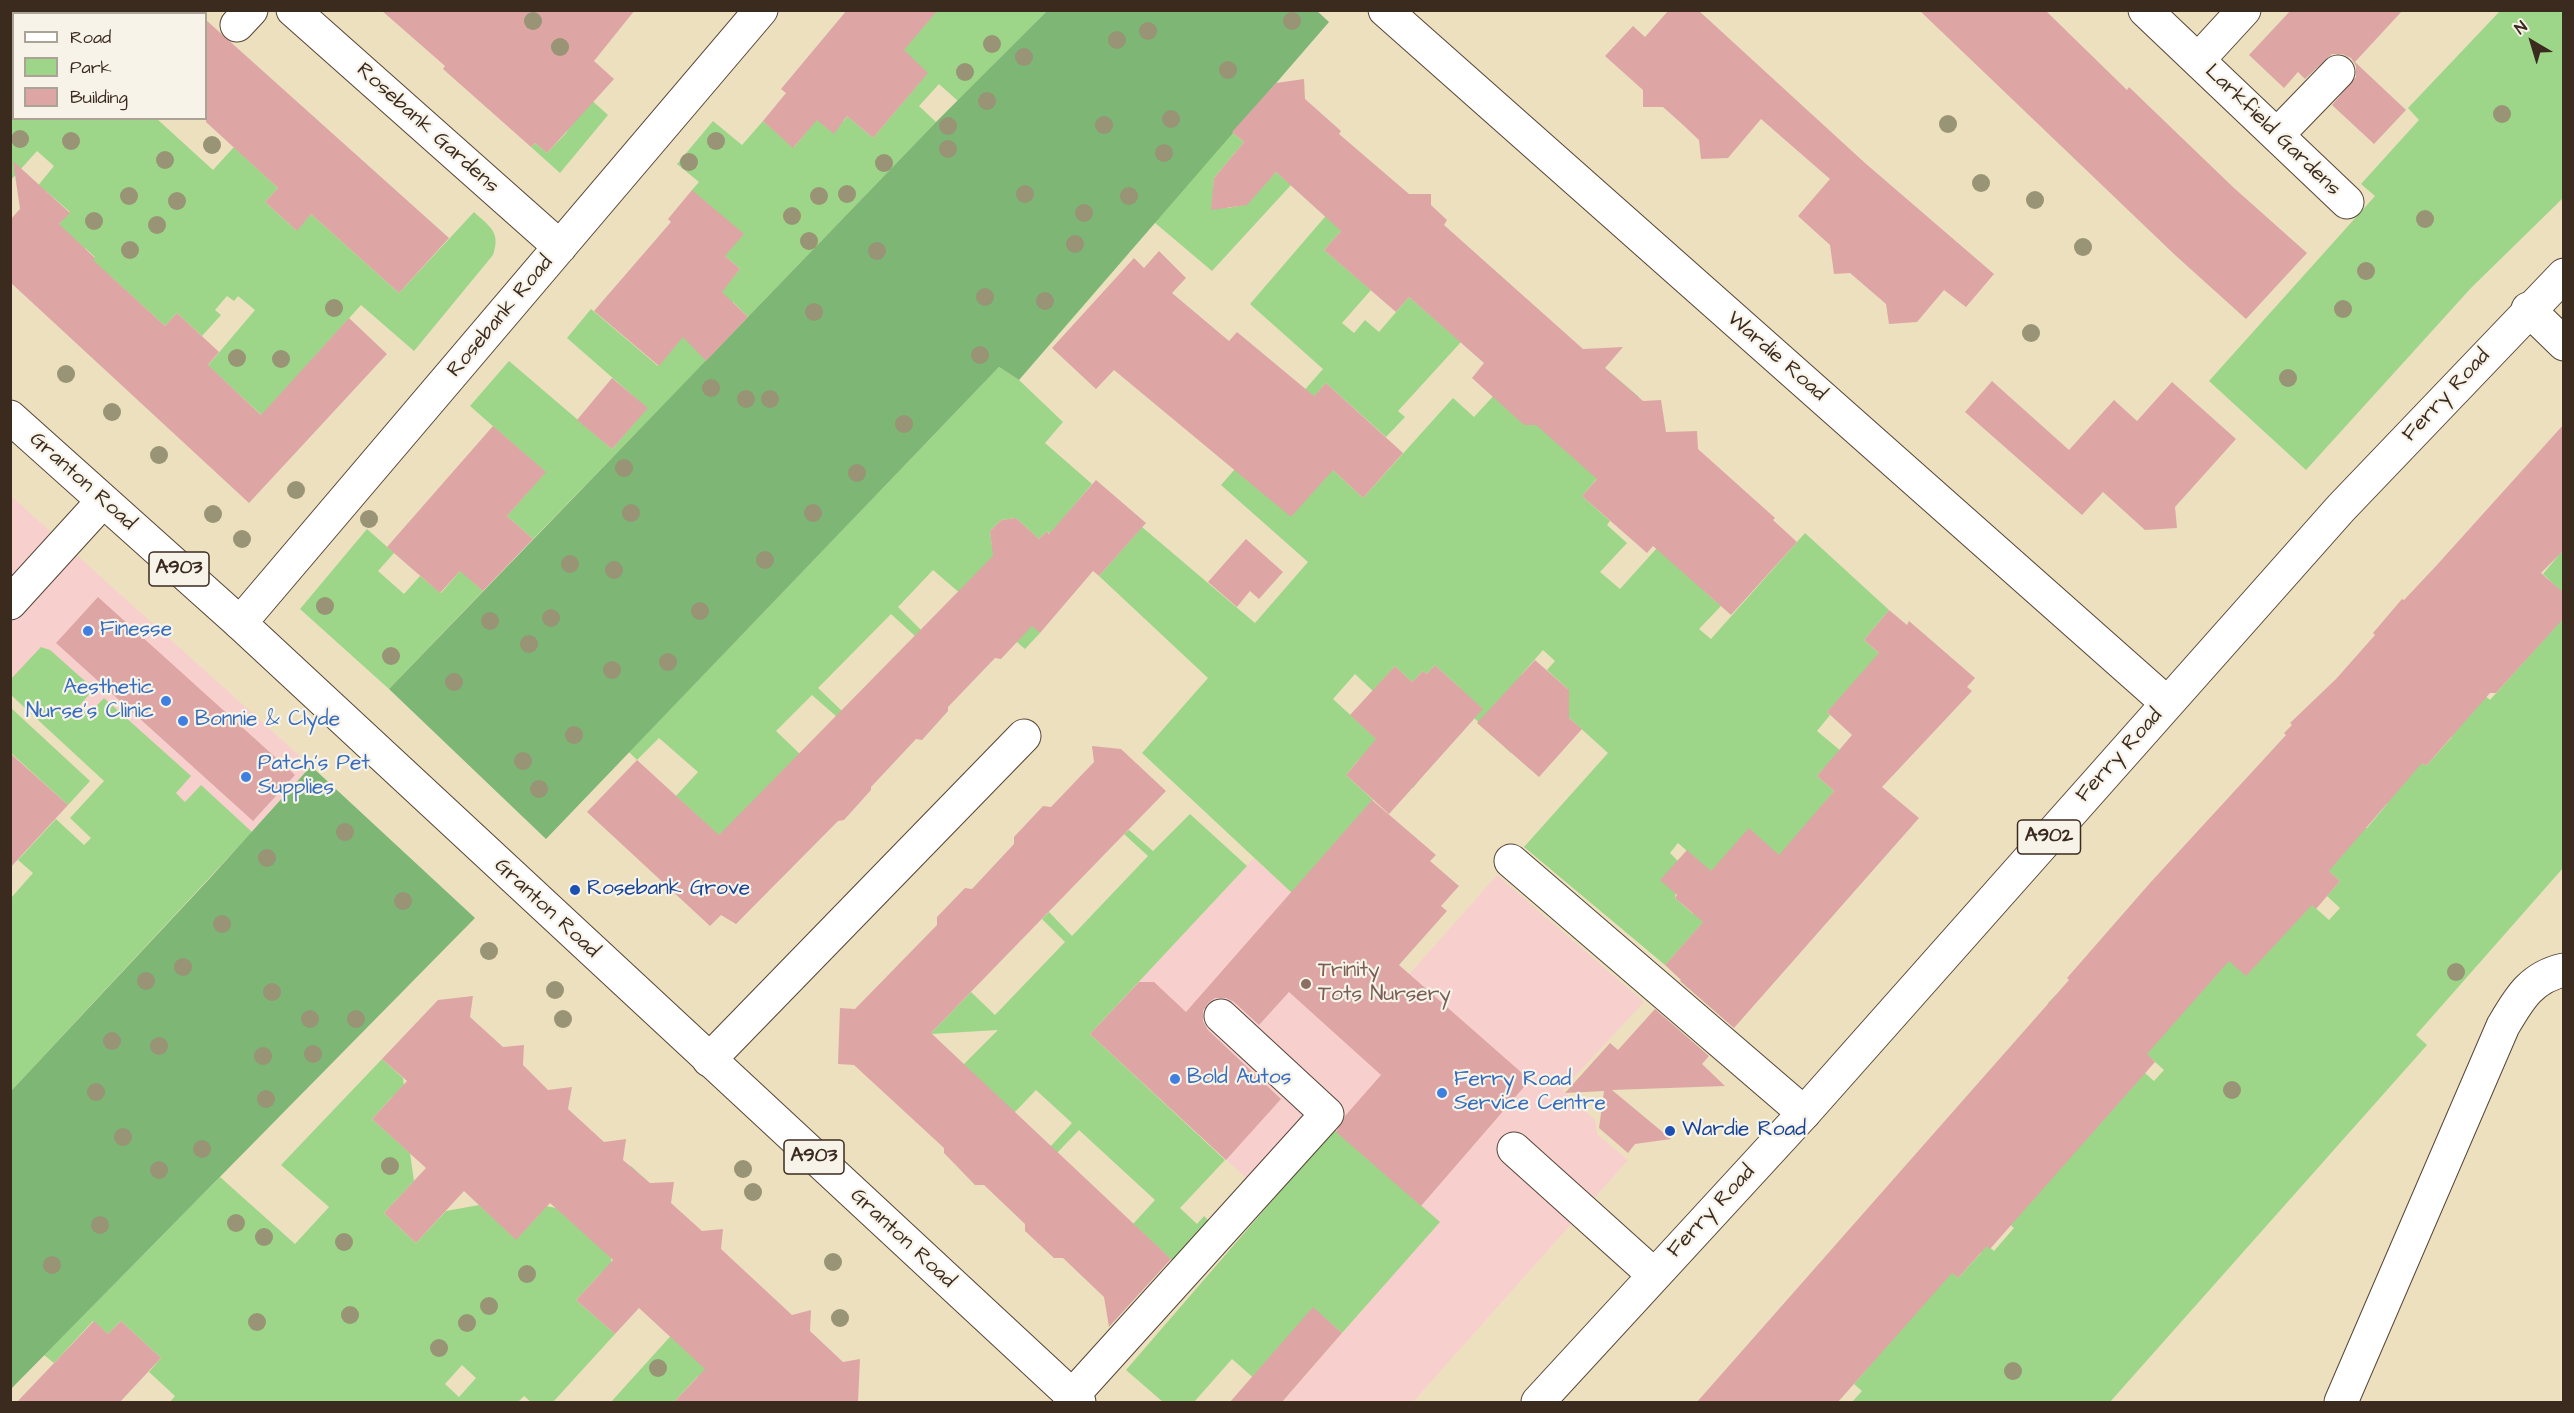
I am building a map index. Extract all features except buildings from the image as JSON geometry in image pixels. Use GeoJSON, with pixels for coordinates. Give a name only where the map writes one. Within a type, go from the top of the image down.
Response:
{"type":"FeatureCollection","features":[{"type":"Feature","properties":{"kind":"street","name":"Rosebank Gardens"},"geometry":{"type":"LineString","coordinates":[[293,10],[560,247]]}},
{"type":"Feature","properties":{"kind":"street","name":"Rosebank Road"},"geometry":{"type":"LineString","coordinates":[[240,624],[760,10]]}},
{"type":"Feature","properties":{"kind":"street","name":"Wardie Road"},"geometry":{"type":"LineString","coordinates":[[1385,10],[2167,703]]}},
{"type":"Feature","properties":{"kind":"street","name":"Larkfield Gardens"},"geometry":{"type":"LineString","coordinates":[[2145,10],[2347,202]]}},
{"type":"Feature","properties":{"kind":"street","name":"Larkfield Gardens"},"geometry":{"type":"LineString","coordinates":[[2198,60],[2244,10]]}},
{"type":"Feature","properties":{"kind":"street"},"geometry":{"type":"LineString","coordinates":[[2277,135],[2338,72]]}},
{"type":"Feature","properties":{"kind":"street","name":"Ferry Road"},"geometry":{"type":"LineString","coordinates":[[1538,1402],[1804,1113],[2341,508],[2528,309],[2564,274]]}},
{"type":"Feature","properties":{"kind":"street"},"geometry":{"type":"LineString","coordinates":[[2528,309],[2564,344]]}},
{"type":"Feature","properties":{"kind":"street","name":"Granton Road"},"geometry":{"type":"LineString","coordinates":[[10,417],[240,624],[1076,1399]]}},
{"type":"Feature","properties":{"kind":"street"},"geometry":{"type":"LineString","coordinates":[[10,603],[102,502]]}},
{"type":"Feature","properties":{"kind":"street"},"geometry":{"type":"LineString","coordinates":[[709,1060],[1024,736]]}},
{"type":"Feature","properties":{"kind":"street"},"geometry":{"type":"LineString","coordinates":[[1510,861],[1804,1113]]}},
{"type":"Feature","properties":{"kind":"street"},"geometry":{"type":"LineString","coordinates":[[2341,1402],[2503,1026],[2522,993],[2549,973],[2564,970]]}},
{"type":"Feature","properties":{"kind":"street"},"geometry":{"type":"LineString","coordinates":[[1076,1399],[1328,1114],[1221,1016]]}},
{"type":"Feature","properties":{"kind":"street"},"geometry":{"type":"LineString","coordinates":[[1515,1149],[1654,1275]]}},
{"type":"Feature","properties":{"kind":"shaded area"},"geometry":{"type":"Polygon","coordinates":[[[10,495],[311,766],[211,877],[11,695],[10,495]]]}},
{"type":"Feature","properties":{"kind":"shaded area"},"geometry":{"type":"Polygon","coordinates":[[[1254,858],[1397,988],[1497,875],[1644,1002],[1562,1090],[1595,1120],[1597,1134],[1628,1160],[1413,1402],[1282,1402],[1366,1306],[1334,1130],[1271,1201],[1090,1034],[1254,858]]]}},
{"type":"Feature","properties":{"kind":"green space"},"geometry":{"type":"Polygon","coordinates":[[[1316,10],[1329,22],[1019,380],[999,367],[546,839],[389,689],[936,122],[1047,11],[1316,10]]]}},
{"type":"Feature","properties":{"kind":"green space"},"geometry":{"type":"Polygon","coordinates":[[[11,11],[65,11],[12,12],[12,120],[158,120],[213,170],[234,147],[278,188],[265,202],[296,230],[311,214],[399,293],[474,212],[489,226],[496,241],[493,255],[414,351],[361,305],[305,367],[269,422],[215,372],[177,402],[255,310],[238,296],[234,301],[227,296],[215,310],[221,315],[202,336],[177,313],[165,326],[109,275],[85,268],[95,257],[85,248],[75,259],[49,235],[70,212],[47,192],[36,202],[32,193],[54,166],[37,151],[11,180],[11,11]]]}},
{"type":"Feature","properties":{"kind":"green space"},"geometry":{"type":"Polygon","coordinates":[[[929,11],[1047,11],[958,101],[939,84],[919,106],[936,122],[748,317],[733,302],[706,361],[533,539],[507,516],[545,472],[470,406],[509,361],[612,449],[647,408],[567,338],[591,309],[658,366],[740,269],[725,256],[692,190],[699,182],[677,164],[713,121],[742,145],[763,121],[794,147],[808,130],[777,104],[844,121],[847,116],[873,138],[920,82],[895,60],[929,11]]]}},
{"type":"Feature","properties":{"kind":"green space"},"geometry":{"type":"Polygon","coordinates":[[[2500,11],[2563,11],[2563,198],[2471,288],[2306,470],[2209,381],[2375,196],[2361,184],[2419,120],[2408,108],[2500,11]]]}},
{"type":"Feature","properties":{"kind":"green space"},"geometry":{"type":"Polygon","coordinates":[[[588,97],[608,115],[560,173],[531,147],[535,143],[547,153],[566,133],[588,97]]]}},
{"type":"Feature","properties":{"kind":"green space"},"geometry":{"type":"Polygon","coordinates":[[[1232,132],[1244,142],[1214,178],[1213,194],[1228,208],[1244,205],[1276,172],[1291,185],[1212,271],[1154,222],[1232,132]]]}},
{"type":"Feature","properties":{"kind":"green space"},"geometry":{"type":"Polygon","coordinates":[[[1336,204],[1342,230],[1324,250],[1371,290],[1342,323],[1354,333],[1365,320],[1379,332],[1409,297],[1461,342],[1398,411],[1405,417],[1386,437],[1326,383],[1250,467],[1333,470],[1363,498],[1453,398],[1474,417],[1498,391],[1605,368],[1639,397],[1596,445],[1613,460],[1582,496],[1610,521],[1607,525],[1627,543],[1600,572],[1620,589],[1674,529],[1721,573],[1704,591],[1721,606],[1699,629],[1711,639],[1805,533],[1889,610],[1864,640],[1881,655],[1827,712],[1830,715],[1817,731],[1866,772],[1827,765],[1817,776],[1834,791],[1781,857],[1720,880],[1678,843],[1670,853],[1680,863],[1675,898],[1692,913],[1706,919],[1665,965],[1524,847],[1608,753],[1555,705],[1568,689],[1547,670],[1555,661],[1543,650],[1521,675],[1543,718],[1511,753],[1451,696],[1459,687],[1435,665],[1427,674],[1423,671],[1412,682],[1395,666],[1373,691],[1355,674],[1333,699],[1420,779],[1413,788],[1397,774],[1359,759],[1346,775],[1373,800],[1292,893],[1142,753],[1208,678],[1099,576],[1142,527],[1255,623],[1308,562],[1221,485],[1323,369],[1250,304],[1336,204]]]}},
{"type":"Feature","properties":{"kind":"green space"},"geometry":{"type":"Polygon","coordinates":[[[999,367],[1019,380],[1063,422],[1045,443],[1092,484],[1050,534],[1047,531],[1039,539],[1016,518],[1001,520],[990,531],[992,546],[1040,633],[1025,649],[933,570],[898,607],[921,630],[915,636],[891,614],[818,688],[842,711],[837,717],[812,695],[776,731],[800,754],[720,837],[676,796],[698,772],[659,738],[637,760],[629,752],[999,367]]]}},
{"type":"Feature","properties":{"kind":"green space"},"geometry":{"type":"Polygon","coordinates":[[[367,529],[394,553],[378,571],[404,594],[420,576],[441,593],[481,547],[473,582],[483,591],[389,689],[300,609],[367,529]]]}},
{"type":"Feature","properties":{"kind":"green space"},"geometry":{"type":"Polygon","coordinates":[[[2563,550],[2563,593],[2543,574],[2563,550]]]}},
{"type":"Feature","properties":{"kind":"green space"},"geometry":{"type":"Polygon","coordinates":[[[2563,618],[2563,868],[2416,1035],[2427,1045],[2110,1402],[1852,1402],[1862,1391],[1854,1384],[1873,1362],[1921,1245],[1958,1278],[1981,1253],[1981,1240],[1994,1251],[2014,1228],[1991,1207],[2098,1048],[2048,1003],[2056,995],[2276,873],[2329,920],[2340,908],[2327,896],[2340,881],[2300,845],[2367,828],[2387,804],[2360,779],[2395,739],[2426,766],[2452,737],[2422,710],[2456,671],[2490,700],[2563,618]],[[2119,1050],[2154,1081],[2164,1070],[2144,1052],[2119,1050]]]}},
{"type":"Feature","properties":{"kind":"green space"},"geometry":{"type":"Polygon","coordinates":[[[41,647],[50,650],[94,689],[79,706],[89,714],[104,698],[191,776],[176,793],[185,802],[201,785],[252,832],[11,1091],[11,898],[33,873],[18,860],[56,819],[84,845],[91,838],[70,818],[104,781],[11,695],[10,680],[41,647]]]}},
{"type":"Feature","properties":{"kind":"green space"},"geometry":{"type":"Polygon","coordinates":[[[10,707],[90,781],[68,805],[11,753],[10,707]]]}},
{"type":"Feature","properties":{"kind":"green space"},"geometry":{"type":"Polygon","coordinates":[[[311,766],[475,918],[11,1389],[11,1091],[211,877],[311,766]]]}},
{"type":"Feature","properties":{"kind":"green space"},"geometry":{"type":"Polygon","coordinates":[[[1190,814],[1247,866],[1090,1034],[1225,1160],[1180,1208],[1197,1224],[1204,1216],[1210,1222],[1174,1262],[1133,1224],[1155,1200],[1079,1130],[1057,1153],[1050,1147],[1072,1123],[1036,1090],[1014,1113],[963,1065],[998,1030],[930,1034],[971,992],[995,1015],[1065,942],[1042,919],[1049,912],[1072,936],[1148,856],[1124,834],[1129,830],[1153,851],[1190,814]]]}},
{"type":"Feature","properties":{"kind":"green space"},"geometry":{"type":"Polygon","coordinates":[[[382,1059],[403,1078],[405,1094],[392,1097],[372,1119],[410,1153],[414,1181],[384,1213],[416,1243],[446,1211],[479,1205],[516,1239],[537,1217],[541,1205],[556,1208],[576,1226],[631,1166],[645,1179],[590,1238],[611,1257],[612,1268],[599,1275],[576,1300],[615,1334],[553,1402],[531,1402],[524,1396],[518,1402],[170,1402],[175,1396],[149,1372],[161,1358],[121,1321],[108,1334],[93,1321],[54,1363],[44,1355],[220,1177],[295,1244],[329,1207],[281,1165],[382,1059]],[[462,1365],[445,1384],[459,1397],[476,1378],[462,1365]]]}},
{"type":"Feature","properties":{"kind":"green space"},"geometry":{"type":"Polygon","coordinates":[[[1334,1129],[1440,1222],[1342,1333],[1313,1308],[1256,1380],[1232,1359],[1194,1402],[1163,1402],[1126,1370],[1334,1129]]]}},
{"type":"Feature","properties":{"kind":"green space"},"geometry":{"type":"Polygon","coordinates":[[[733,1267],[709,1372],[705,1376],[697,1377],[674,1402],[611,1402],[733,1267]]]}},
{"type":"Feature","properties":{"kind":"place","name":"Finesse"},"geometry":{"type":"Point","coordinates":[88,631]}},
{"type":"Feature","properties":{"kind":"place","name":"Aesthetic Nurse's Clinic"},"geometry":{"type":"Point","coordinates":[166,701]}},
{"type":"Feature","properties":{"kind":"place","name":"Bonnie & Clyde"},"geometry":{"type":"Point","coordinates":[183,721]}},
{"type":"Feature","properties":{"kind":"place","name":"Patch's Pet Supplies"},"geometry":{"type":"Point","coordinates":[246,777]}},
{"type":"Feature","properties":{"kind":"place","name":"Rosebank Grove"},"geometry":{"type":"Point","coordinates":[575,890]}},
{"type":"Feature","properties":{"kind":"place","name":"Trinity Tots Nursery"},"geometry":{"type":"Point","coordinates":[1306,984]}},
{"type":"Feature","properties":{"kind":"place","name":"Bold Autos"},"geometry":{"type":"Point","coordinates":[1175,1079]}},
{"type":"Feature","properties":{"kind":"place","name":"Ferry Road Service Centre"},"geometry":{"type":"Point","coordinates":[1442,1093]}},
{"type":"Feature","properties":{"kind":"place","name":"Wardie Road"},"geometry":{"type":"Point","coordinates":[1670,1131]}}]}
